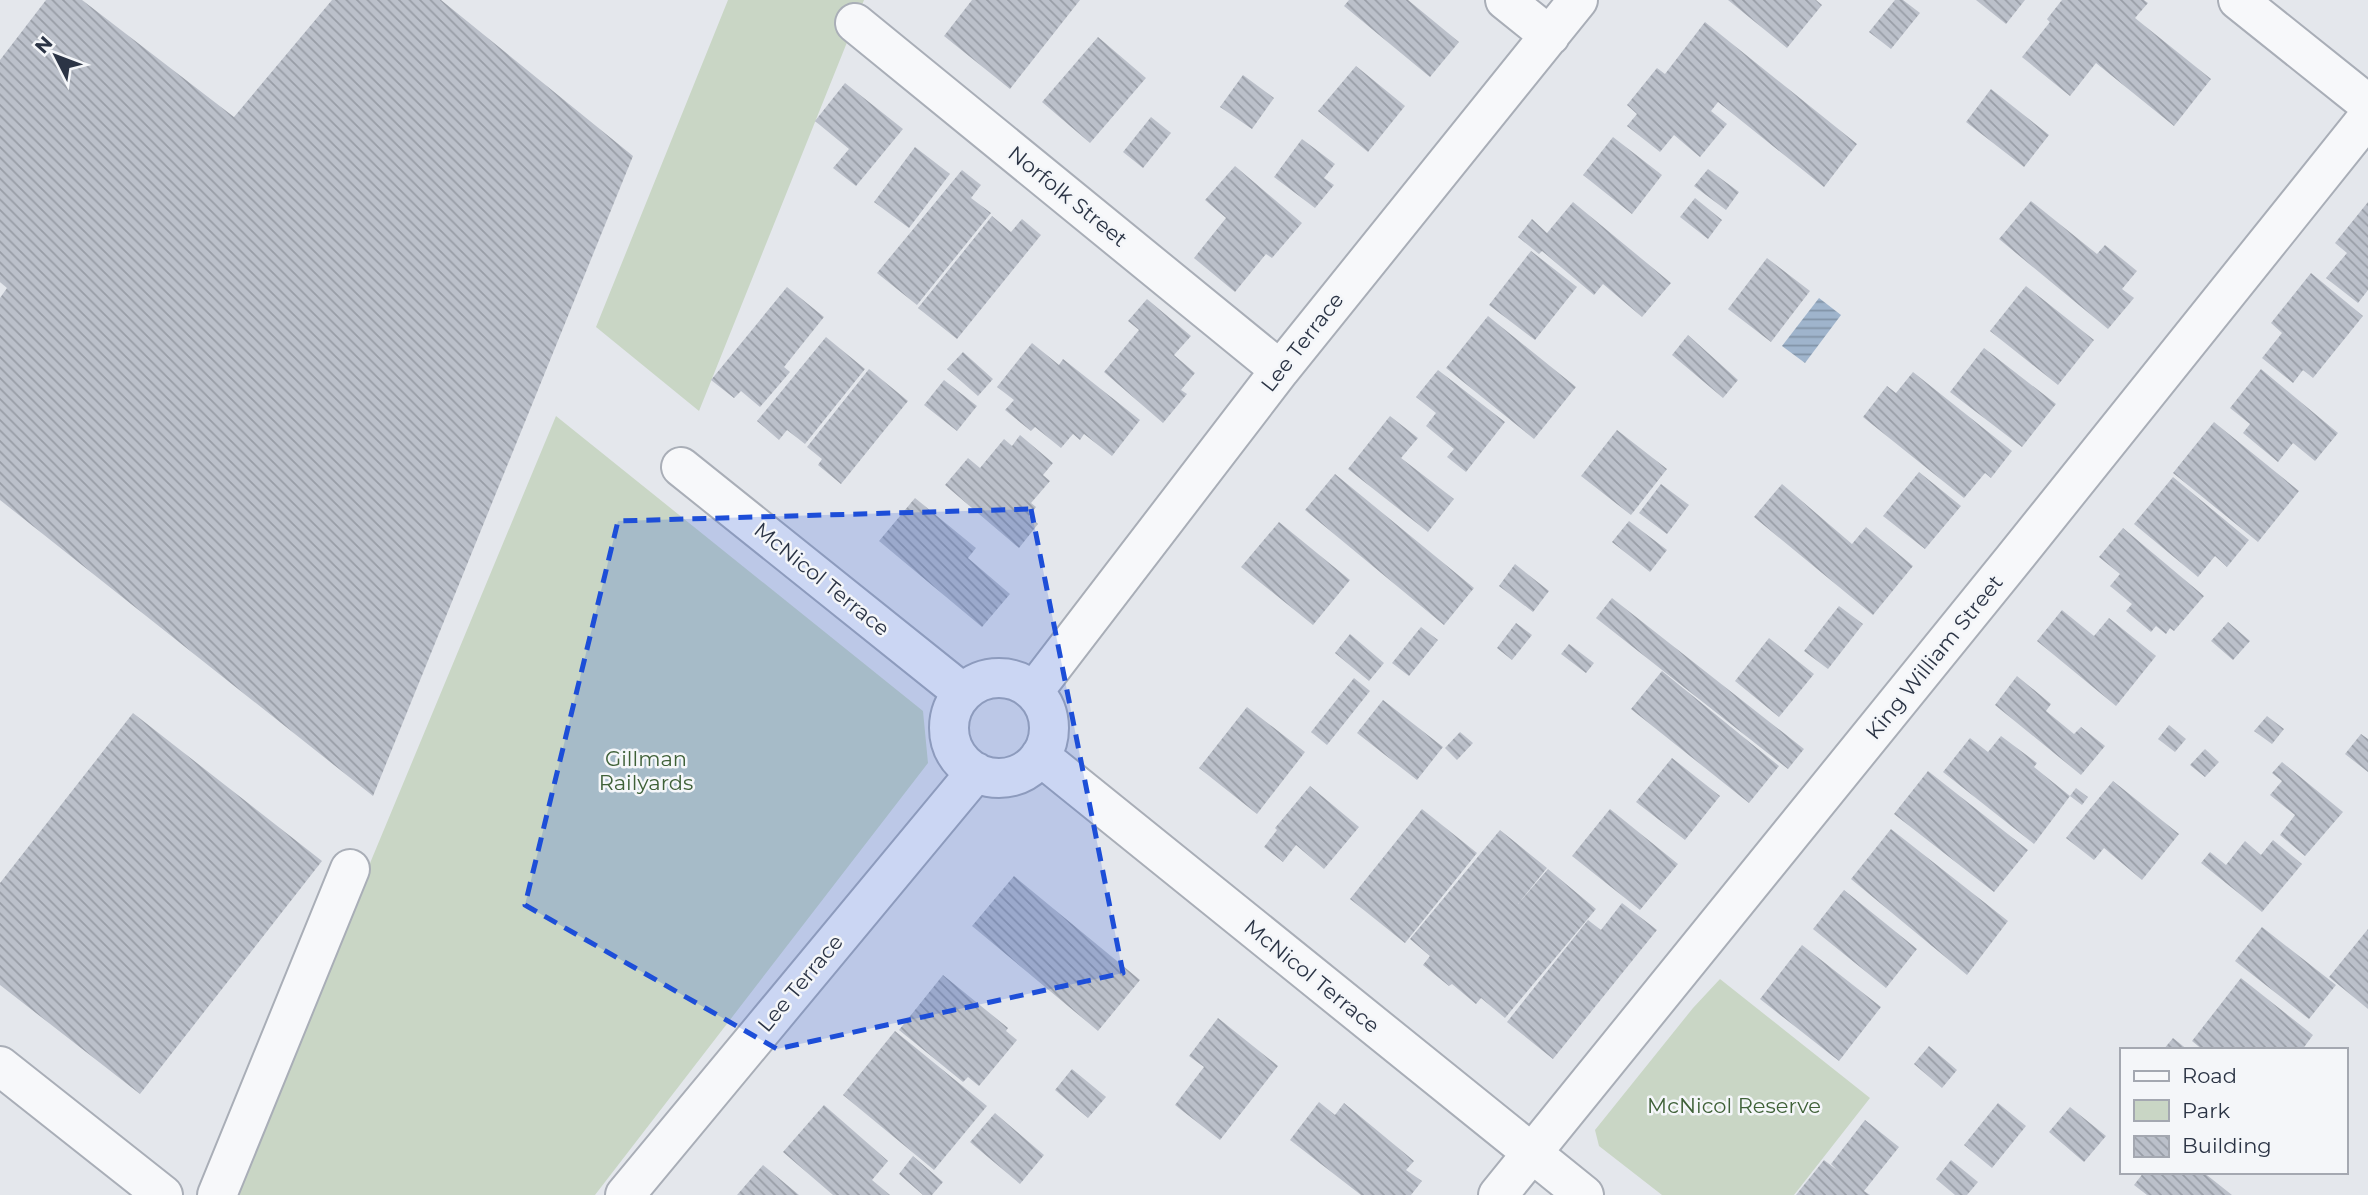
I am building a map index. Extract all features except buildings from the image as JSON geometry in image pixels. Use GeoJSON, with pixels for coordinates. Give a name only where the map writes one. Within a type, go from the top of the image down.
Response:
{"type":"FeatureCollection","features":[{"type":"Feature","properties":{"kind":"street"},"geometry":{"type":"LineString","coordinates":[[1504,0],[1550,36]]}},
{"type":"Feature","properties":{"kind":"street","name":"Lee Terrace"},"geometry":{"type":"LineString","coordinates":[[1034,691],[1280,370],[1578,0]]}},
{"type":"Feature","properties":{"kind":"street"},"geometry":{"type":"LineString","coordinates":[[2238,0],[2368,104]]}},
{"type":"Feature","properties":{"kind":"street","name":"Norfolk Street"},"geometry":{"type":"LineString","coordinates":[[855,23],[1280,370]]}},
{"type":"Feature","properties":{"kind":"street","name":"King William Street"},"geometry":{"type":"LineString","coordinates":[[1498,1195],[2368,117]]}},
{"type":"Feature","properties":{"kind":"street","name":"McNicol Terrace"},"geometry":{"type":"LineString","coordinates":[[681,467],[963,693]]}},
{"type":"Feature","properties":{"kind":"street"},"geometry":{"type":"LineString","coordinates":[[990,678],[1021,682],[1034,691],[1048,715],[1047,744],[1040,757],[1030,767],[1011,776],[989,777],[963,763],[954,751],[950,736],[950,720],[954,706],[963,693],[990,678]]}},
{"type":"Feature","properties":{"kind":"street","name":"McNicol Terrace"},"geometry":{"type":"LineString","coordinates":[[1040,757],[1584,1195]]}},
{"type":"Feature","properties":{"kind":"street","name":"Lee Terrace"},"geometry":{"type":"LineString","coordinates":[[625,1195],[976,772]]}},
{"type":"Feature","properties":{"kind":"street"},"geometry":{"type":"LineString","coordinates":[[217,1195],[349,869]]}},
{"type":"Feature","properties":{"kind":"street"},"geometry":{"type":"LineString","coordinates":[[0,1066],[163,1195]]}},
{"type":"Feature","properties":{"kind":"highlighted area"},"geometry":{"type":"Polygon","coordinates":[[[1031,509],[1123,973],[777,1049],[525,905],[618,521],[1031,509]]]}},
{"type":"Feature","properties":{"kind":"green space"},"geometry":{"type":"Polygon","coordinates":[[[728,0],[864,0],[699,411],[596,327],[728,0]]]}},
{"type":"Feature","properties":{"kind":"green space","name":"Gillman Railyards"},"geometry":{"type":"Polygon","coordinates":[[[556,416],[923,711],[928,763],[595,1195],[232,1195],[556,416]]]}},
{"type":"Feature","properties":{"kind":"green space","name":"McNicol Reserve"},"geometry":{"type":"Polygon","coordinates":[[[1720,979],[1870,1098],[1794,1195],[1662,1195],[1599,1146],[1595,1130],[1693,1008],[1720,979]]]}},
{"type":"Feature","properties":{"kind":"water"},"geometry":{"type":"Polygon","coordinates":[[[1819,298],[1841,315],[1805,363],[1782,346],[1819,298]]]}}]}
